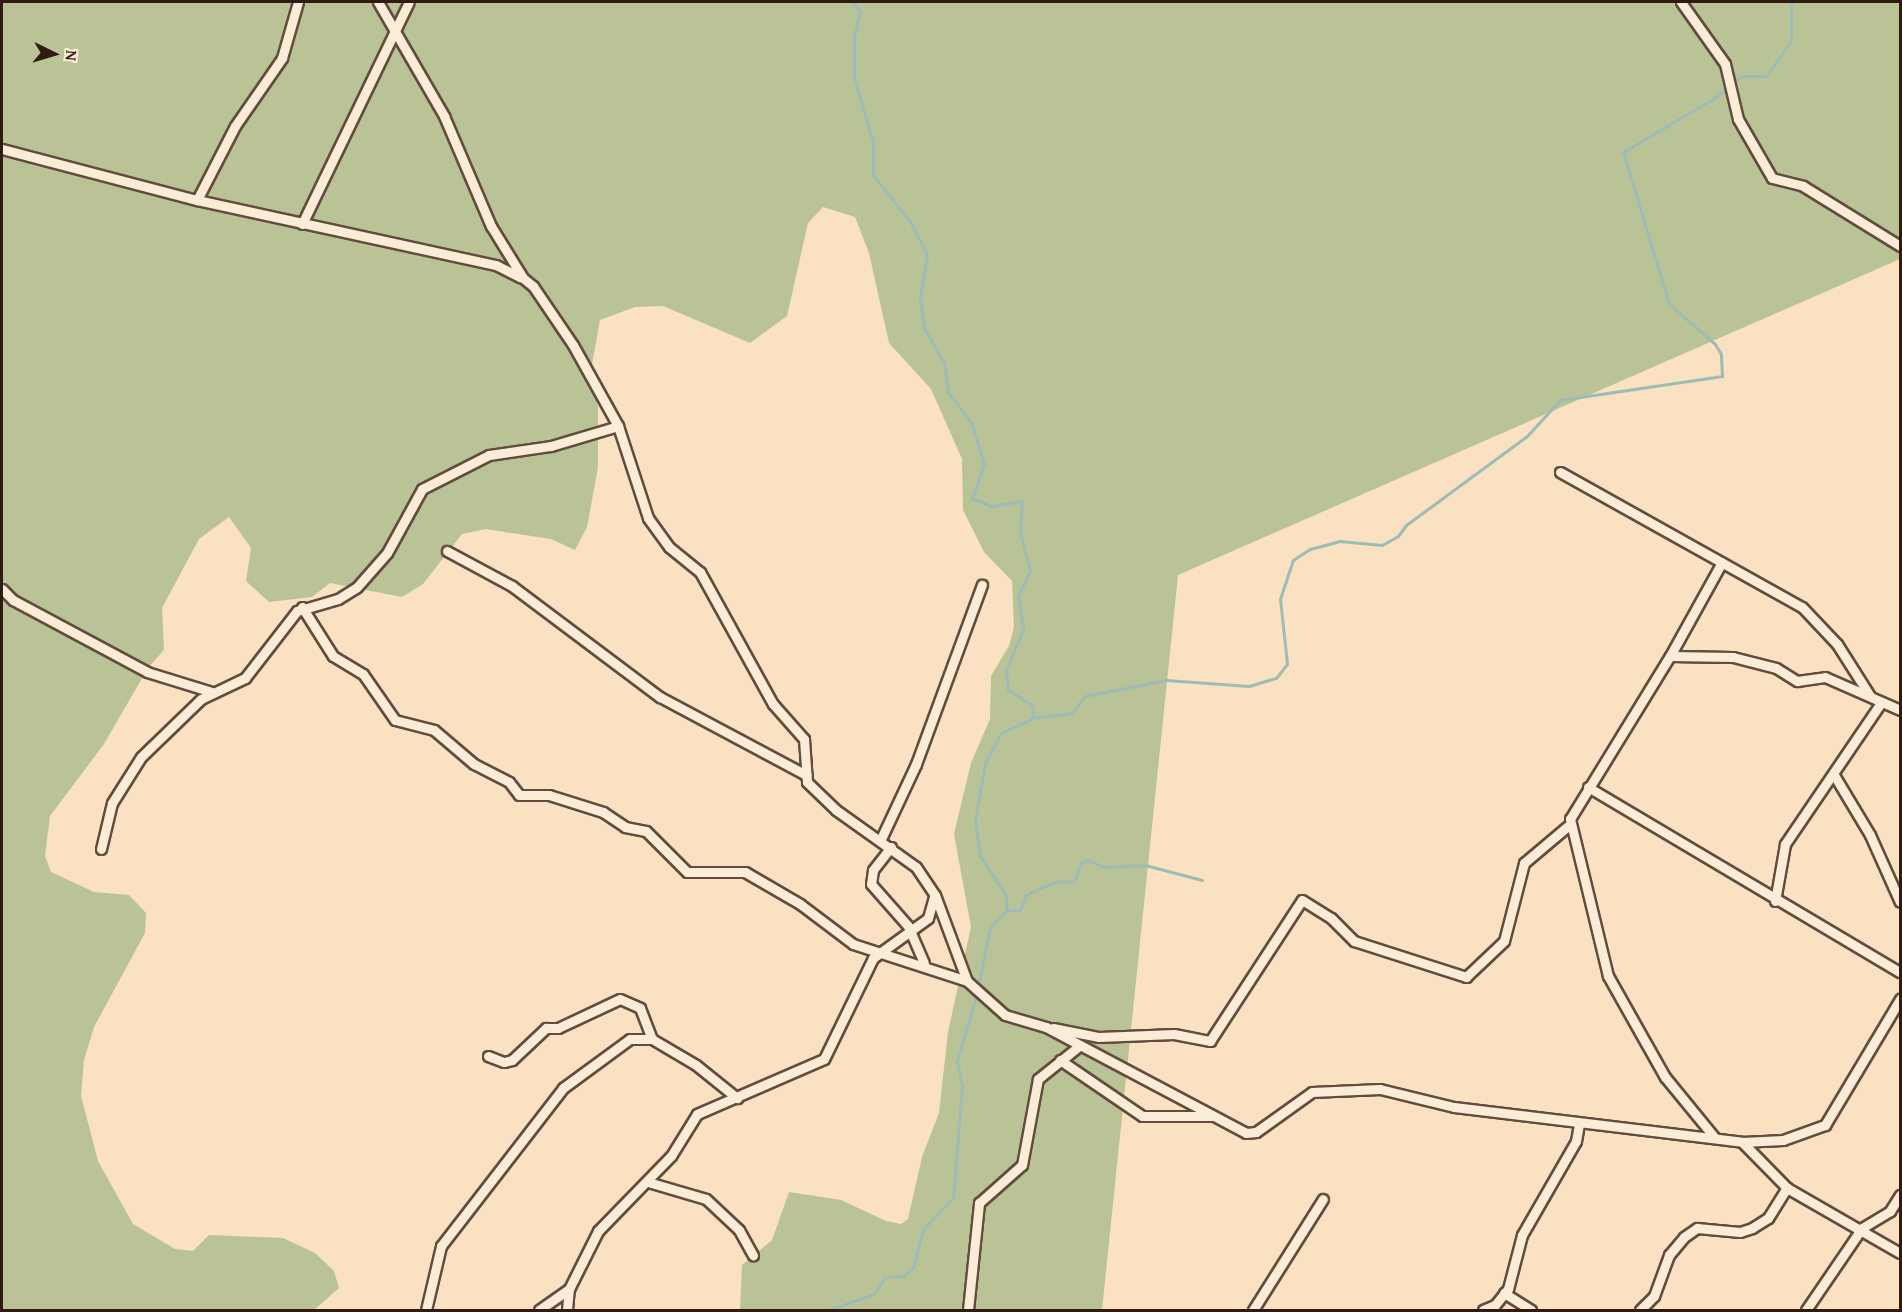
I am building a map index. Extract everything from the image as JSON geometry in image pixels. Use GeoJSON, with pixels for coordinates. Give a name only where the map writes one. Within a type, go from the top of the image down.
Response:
{"type":"FeatureCollection","features":[{"type":"Feature","properties":{"kind":"street"},"geometry":{"type":"LineString","coordinates":[[197,200],[235,126],[278,65],[298,2]]}},
{"type":"Feature","properties":{"kind":"street"},"geometry":{"type":"LineString","coordinates":[[378,2],[444,116],[491,226],[523,278],[558,322],[618,426],[648,518],[669,547],[700,572],[773,704],[804,739],[808,754],[806,775],[815,792],[916,867],[934,895],[967,981]]}},
{"type":"Feature","properties":{"kind":"street"},"geometry":{"type":"LineString","coordinates":[[302,224],[409,2]]}},
{"type":"Feature","properties":{"kind":"street"},"geometry":{"type":"LineString","coordinates":[[1681,2],[1725,64],[1738,119],[1772,178],[1803,186],[1900,246]]}},
{"type":"Feature","properties":{"kind":"street"},"geometry":{"type":"LineString","coordinates":[[2,149],[197,200],[495,265],[523,278]]}},
{"type":"Feature","properties":{"kind":"street"},"geometry":{"type":"LineString","coordinates":[[101,849],[112,803],[141,757],[167,728],[212,692],[245,678],[266,657],[276,633],[302,607],[339,599],[357,587],[387,553],[410,503],[428,485],[489,455],[551,446],[618,426]]}},
{"type":"Feature","properties":{"kind":"street"},"geometry":{"type":"LineString","coordinates":[[1560,472],[1809,613],[1850,660],[1876,702]]}},
{"type":"Feature","properties":{"kind":"street"},"geometry":{"type":"LineString","coordinates":[[447,551],[512,586],[660,697],[806,775]]}},
{"type":"Feature","properties":{"kind":"street"},"geometry":{"type":"LineString","coordinates":[[302,607],[333,656],[363,674],[395,720],[434,730],[474,764],[509,783],[519,795],[549,795],[646,831],[687,872],[745,872],[809,910],[844,939],[876,953],[924,963],[967,981],[1005,1015],[1046,1027],[1099,1037],[1174,1034],[1210,1041],[1302,900],[1331,918],[1354,941],[1466,977],[1504,941],[1524,863],[1568,826],[1588,788],[1670,656],[1722,562]]}},
{"type":"Feature","properties":{"kind":"street"},"geometry":{"type":"LineString","coordinates":[[880,841],[916,764],[982,585]]}},
{"type":"Feature","properties":{"kind":"street"},"geometry":{"type":"LineString","coordinates":[[2,589],[13,600],[147,672],[212,692]]}},
{"type":"Feature","properties":{"kind":"street"},"geometry":{"type":"LineString","coordinates":[[1670,656],[1733,657],[1783,670],[1797,681],[1825,677],[1839,681],[1876,702],[1900,710]]}},
{"type":"Feature","properties":{"kind":"street"},"geometry":{"type":"LineString","coordinates":[[1775,901],[1785,844],[1834,775],[1876,702]]}},
{"type":"Feature","properties":{"kind":"street"},"geometry":{"type":"LineString","coordinates":[[1834,775],[1870,835],[1900,902]]}},
{"type":"Feature","properties":{"kind":"street"},"geometry":{"type":"LineString","coordinates":[[1588,788],[1775,901],[1899,968]]}},
{"type":"Feature","properties":{"kind":"street"},"geometry":{"type":"LineString","coordinates":[[1568,826],[1584,868],[1608,976],[1665,1077],[1716,1139]]}},
{"type":"Feature","properties":{"kind":"street"},"geometry":{"type":"LineString","coordinates":[[891,847],[873,870],[871,884],[911,932],[924,963]]}},
{"type":"Feature","properties":{"kind":"street"},"geometry":{"type":"LineString","coordinates":[[567,1311],[569,1290],[598,1231],[648,1182],[697,1114],[824,1059],[876,953],[911,932],[928,918],[934,895]]}},
{"type":"Feature","properties":{"kind":"street"},"geometry":{"type":"LineString","coordinates":[[488,1056],[504,1062],[512,1060],[546,1028],[558,1028],[620,999],[640,1008],[652,1039]]}},
{"type":"Feature","properties":{"kind":"street"},"geometry":{"type":"LineString","coordinates":[[1046,1027],[1213,1116],[1251,1133],[1312,1092],[1380,1089],[1454,1107],[1742,1142],[1784,1140],[1825,1125],[1900,999]]}},
{"type":"Feature","properties":{"kind":"street"},"geometry":{"type":"LineString","coordinates":[[426,1311],[441,1246],[563,1088],[630,1039],[652,1039],[696,1065],[737,1098]]}},
{"type":"Feature","properties":{"kind":"street"},"geometry":{"type":"LineString","coordinates":[[968,1311],[976,1209],[981,1198],[1011,1179],[1022,1165],[1033,1090],[1038,1079],[1079,1046]]}},
{"type":"Feature","properties":{"kind":"street"},"geometry":{"type":"LineString","coordinates":[[1060,1060],[1142,1116],[1213,1116]]}},
{"type":"Feature","properties":{"kind":"street"},"geometry":{"type":"LineString","coordinates":[[1483,1311],[1504,1293],[1513,1280],[1522,1235],[1576,1142],[1579,1124]]}},
{"type":"Feature","properties":{"kind":"street"},"geometry":{"type":"LineString","coordinates":[[1742,1142],[1787,1188],[1862,1228],[1900,1253]]}},
{"type":"Feature","properties":{"kind":"street"},"geometry":{"type":"LineString","coordinates":[[648,1182],[706,1199],[739,1230],[753,1255]]}},
{"type":"Feature","properties":{"kind":"street"},"geometry":{"type":"LineString","coordinates":[[1640,1311],[1653,1296],[1669,1255],[1684,1237],[1697,1228],[1740,1232],[1752,1228],[1768,1218],[1787,1188]]}},
{"type":"Feature","properties":{"kind":"street"},"geometry":{"type":"LineString","coordinates":[[1806,1311],[1862,1228],[1890,1211],[1900,1195]]}},
{"type":"Feature","properties":{"kind":"street"},"geometry":{"type":"LineString","coordinates":[[1253,1311],[1323,1199]]}},
{"type":"Feature","properties":{"kind":"street"},"geometry":{"type":"LineString","coordinates":[[539,1311],[569,1290]]}},
{"type":"Feature","properties":{"kind":"street"},"geometry":{"type":"LineString","coordinates":[[1504,1293],[1531,1311]]}},
{"type":"Feature","properties":{"kind":"green space"},"geometry":{"type":"Polygon","coordinates":[[[2,2],[1900,2],[1900,259],[1178,575],[1102,1310],[740,1310],[742,1265],[772,1240],[789,1192],[841,1200],[886,1221],[901,1224],[908,1219],[922,1157],[939,1113],[948,1032],[971,927],[954,834],[971,763],[990,719],[991,676],[1009,646],[1014,627],[1012,581],[984,552],[963,510],[962,459],[931,389],[889,343],[869,253],[855,217],[823,207],[808,223],[787,316],[750,343],[663,306],[635,307],[600,320],[590,376],[598,407],[598,467],[587,527],[575,550],[551,539],[486,529],[462,534],[423,584],[402,597],[330,583],[312,597],[269,602],[246,581],[251,548],[229,517],[199,539],[162,608],[164,650],[148,668],[104,744],[50,816],[45,856],[51,872],[94,892],[129,895],[146,913],[145,933],[94,1027],[84,1060],[81,1096],[98,1161],[133,1224],[175,1249],[193,1251],[209,1235],[283,1238],[315,1253],[334,1271],[339,1288],[314,1310],[2,1310],[2,2]]]}},
{"type":"Feature","properties":{"kind":"waterway"},"geometry":{"type":"LineString","coordinates":[[852,2],[860,11],[854,36],[854,78],[873,142],[873,175],[911,223],[927,255],[920,298],[924,328],[944,362],[948,392],[971,422],[984,464],[972,498],[991,506],[1022,501],[1020,532],[1030,571],[1018,596],[1023,629],[1006,671],[1008,690],[1032,705],[1033,718]]}},
{"type":"Feature","properties":{"kind":"waterway"},"geometry":{"type":"LineString","coordinates":[[978,987],[990,927],[1007,910],[1006,896],[980,855],[975,821],[985,763],[1001,733],[1033,718],[1072,713],[1085,696],[1166,680],[1249,686],[1276,678],[1287,664],[1280,599],[1293,560],[1310,549],[1339,541],[1382,545],[1398,536],[1406,525],[1526,437],[1560,400],[1722,376],[1721,354],[1715,344],[1669,304],[1623,152],[1716,97],[1741,76],[1766,76],[1791,41],[1791,2]]}},
{"type":"Feature","properties":{"kind":"waterway"},"geometry":{"type":"LineString","coordinates":[[1007,910],[1020,910],[1026,895],[1040,888],[1059,881],[1074,882],[1081,863],[1087,860],[1104,867],[1145,865],[1202,880]]}},
{"type":"Feature","properties":{"kind":"waterway"},"geometry":{"type":"LineString","coordinates":[[828,1310],[874,1294],[885,1277],[903,1276],[913,1268],[923,1229],[953,1198],[962,1085],[957,1061],[977,993]]}}]}
